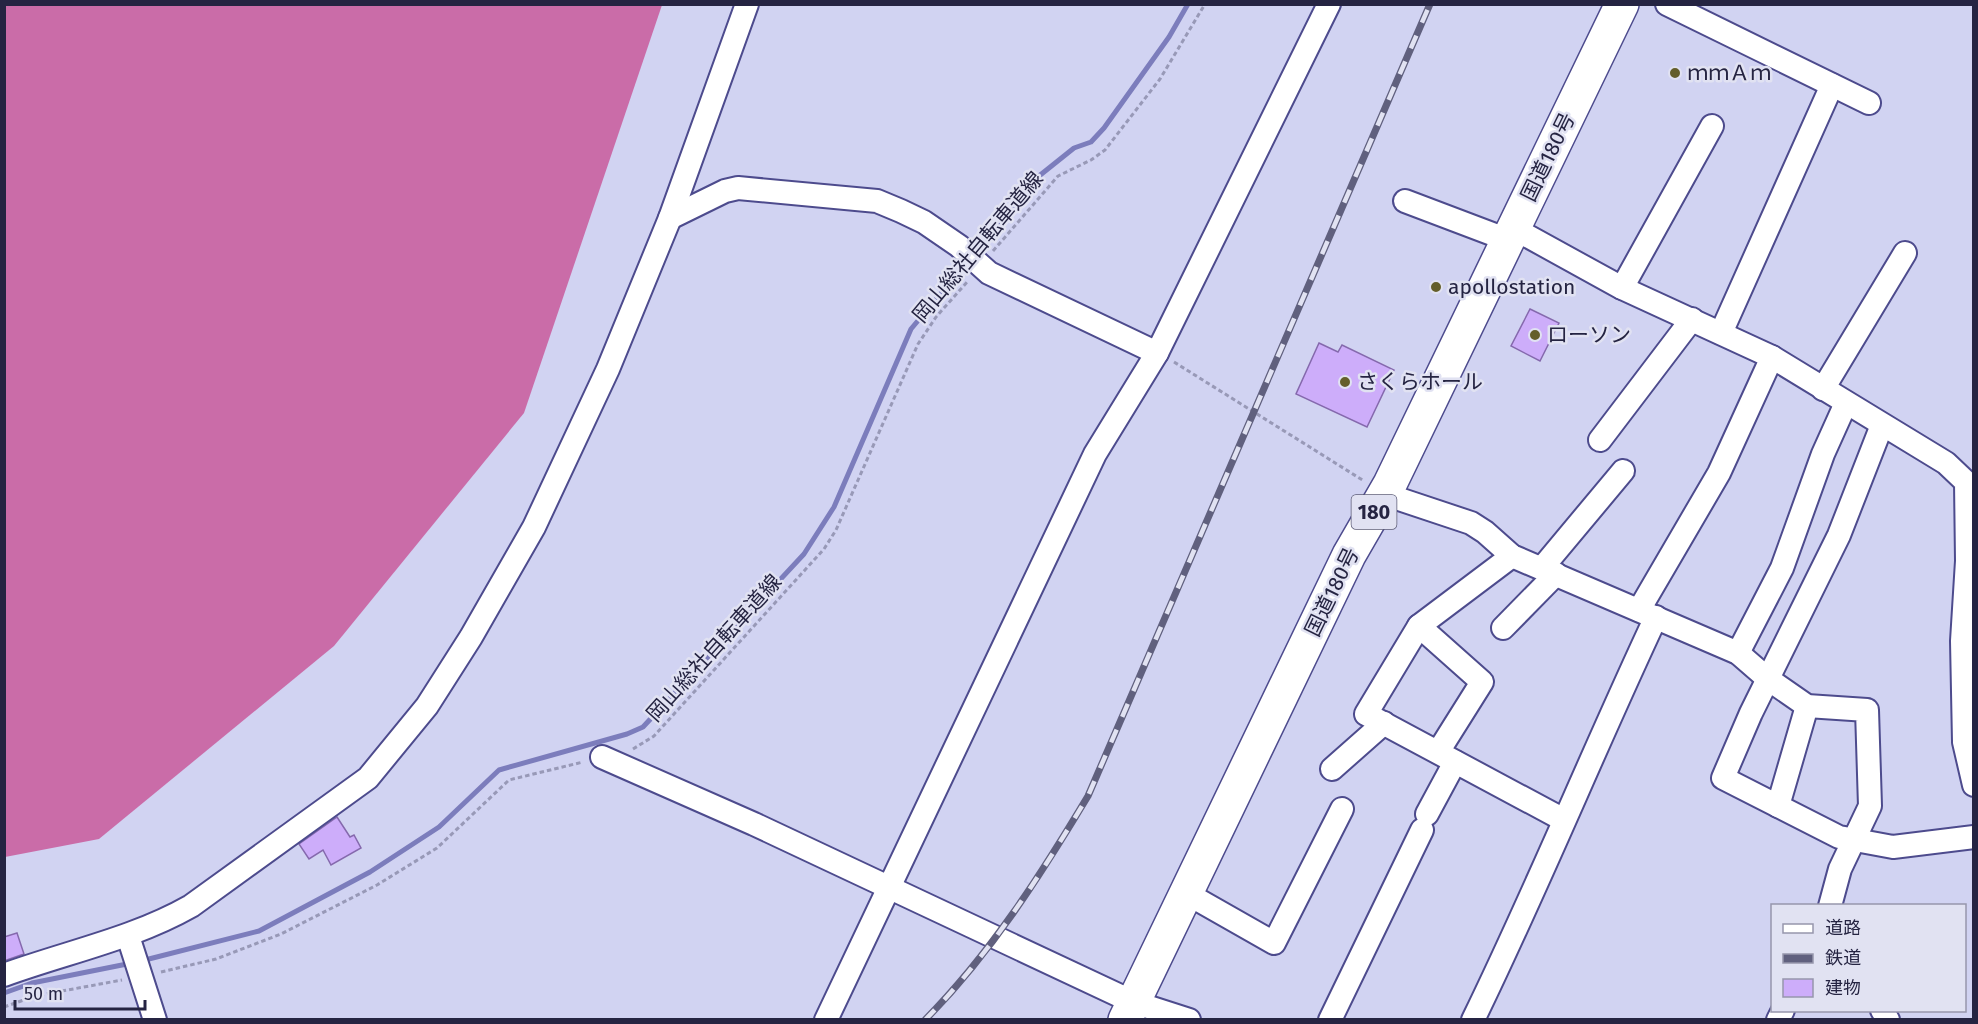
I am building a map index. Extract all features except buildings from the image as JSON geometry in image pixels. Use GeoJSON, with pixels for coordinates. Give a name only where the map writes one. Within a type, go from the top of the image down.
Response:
{"type":"FeatureCollection","features":[{"type":"Feature","properties":{"kind":"highway","name":"国道180号"},"geometry":{"type":"LineString","coordinates":[[1129,1011],[1350,555],[1384,494],[1622,4]]}},
{"type":"Feature","properties":{"kind":"street"},"geometry":{"type":"LineString","coordinates":[[4,975],[72,951],[128,936],[160,923],[191,906],[368,778],[427,706],[477,628],[534,527],[608,369],[670,218],[747,4]]}},
{"type":"Feature","properties":{"kind":"street"},"geometry":{"type":"LineString","coordinates":[[826,1020],[1095,454],[1156,353],[1329,4]]}},
{"type":"Feature","properties":{"kind":"street"},"geometry":{"type":"LineString","coordinates":[[1667,4],[1869,103]]}},
{"type":"Feature","properties":{"kind":"street"},"geometry":{"type":"LineString","coordinates":[[1721,333],[1832,85]]}},
{"type":"Feature","properties":{"kind":"street"},"geometry":{"type":"LineString","coordinates":[[1622,288],[1712,126]]}},
{"type":"Feature","properties":{"kind":"street"},"geometry":{"type":"LineString","coordinates":[[670,218],[725,190],[738,188],[877,201],[924,222],[959,246],[989,273],[1156,353]]}},
{"type":"Feature","properties":{"kind":"street"},"geometry":{"type":"LineString","coordinates":[[1405,201],[1510,234],[1772,357],[1946,463],[1966,482],[1967,561],[1962,641],[1964,731],[1974,785]]}},
{"type":"Feature","properties":{"kind":"street"},"geometry":{"type":"LineString","coordinates":[[1823,389],[1905,253]]}},
{"type":"Feature","properties":{"kind":"street"},"geometry":{"type":"LineString","coordinates":[[1600,440],[1692,319]]}},
{"type":"Feature","properties":{"kind":"street"},"geometry":{"type":"LineString","coordinates":[[1473,1020],[1524,915],[1600,736],[1648,614],[1719,473],[1772,357]]}},
{"type":"Feature","properties":{"kind":"street"},"geometry":{"type":"LineString","coordinates":[[1738,653],[1782,567],[1823,454],[1846,403]]}},
{"type":"Feature","properties":{"kind":"street"},"geometry":{"type":"LineString","coordinates":[[1882,425],[1839,535],[1768,679],[1723,778],[1839,837],[1893,847],[1974,837]]}},
{"type":"Feature","properties":{"kind":"street"},"geometry":{"type":"LineString","coordinates":[[1503,628],[1549,571],[1623,471]]}},
{"type":"Feature","properties":{"kind":"street"},"geometry":{"type":"LineString","coordinates":[[1384,494],[1471,523],[1485,531],[1512,556],[1738,653],[1768,679],[1807,706],[1867,710],[1870,806],[1840,869],[1831,904]]}},
{"type":"Feature","properties":{"kind":"street"},"geometry":{"type":"LineString","coordinates":[[1512,556],[1419,626],[1366,714],[1564,820]]}},
{"type":"Feature","properties":{"kind":"street"},"geometry":{"type":"LineString","coordinates":[[1330,1020],[1424,822],[1447,757],[1482,682],[1419,626]]}},
{"type":"Feature","properties":{"kind":"street"},"geometry":{"type":"LineString","coordinates":[[1778,806],[1807,706]]}},
{"type":"Feature","properties":{"kind":"street"},"geometry":{"type":"LineString","coordinates":[[1332,769],[1384,723]]}},
{"type":"Feature","properties":{"kind":"street"},"geometry":{"type":"LineString","coordinates":[[602,758],[888,888],[1129,1011],[1189,1020]]}},
{"type":"Feature","properties":{"kind":"street"},"geometry":{"type":"LineString","coordinates":[[1186,893],[1274,943],[1342,809]]}},
{"type":"Feature","properties":{"kind":"street"},"geometry":{"type":"LineString","coordinates":[[128,936],[155,1020]]}},
{"type":"Feature","properties":{"kind":"path","name":"岡山総社自転車道線"},"geometry":{"type":"LineString","coordinates":[[4,1008],[35,996],[216,959],[281,934],[377,885],[437,848],[509,780],[624,753],[654,736],[824,549],[836,530],[918,344],[936,317],[1058,176],[1091,160],[1105,150],[1160,79],[1205,4]]}},
{"type":"Feature","properties":{"kind":"path"},"geometry":{"type":"LineString","coordinates":[[1156,353],[1203,379],[1384,494]]}},
{"type":"Feature","properties":{"kind":"shaded area"},"geometry":{"type":"Polygon","coordinates":[[[5,4],[662,5],[524,413],[334,646],[99,839],[5,857],[5,4]]]}},
{"type":"Feature","properties":{"kind":"waterway"},"geometry":{"type":"LineString","coordinates":[[975,252],[1034,180],[1074,148],[1091,142],[1104,128],[1169,37],[1188,4]]}},
{"type":"Feature","properties":{"kind":"waterway"},"geometry":{"type":"LineString","coordinates":[[141,961],[259,931],[370,872],[439,827],[499,770],[627,734],[643,727],[804,554],[834,507],[911,329],[967,262]]}},
{"type":"Feature","properties":{"kind":"waterway"},"geometry":{"type":"LineString","coordinates":[[4,993],[32,983],[132,963]]}},
{"type":"Feature","properties":{"kind":"railway"},"geometry":{"type":"LineString","coordinates":[[925,1020],[993,941],[1052,855],[1088,796],[1430,4]]}},
{"type":"Feature","properties":{"kind":"place","name":"ｍｍＡｍ"},"geometry":{"type":"Point","coordinates":[1675,73]}},
{"type":"Feature","properties":{"kind":"place","name":"apollostation"},"geometry":{"type":"Point","coordinates":[1436,287]}},
{"type":"Feature","properties":{"kind":"place","name":"ローソン"},"geometry":{"type":"Point","coordinates":[1535,335]}},
{"type":"Feature","properties":{"kind":"place","name":"さくらホール"},"geometry":{"type":"Point","coordinates":[1345,382]}}]}
